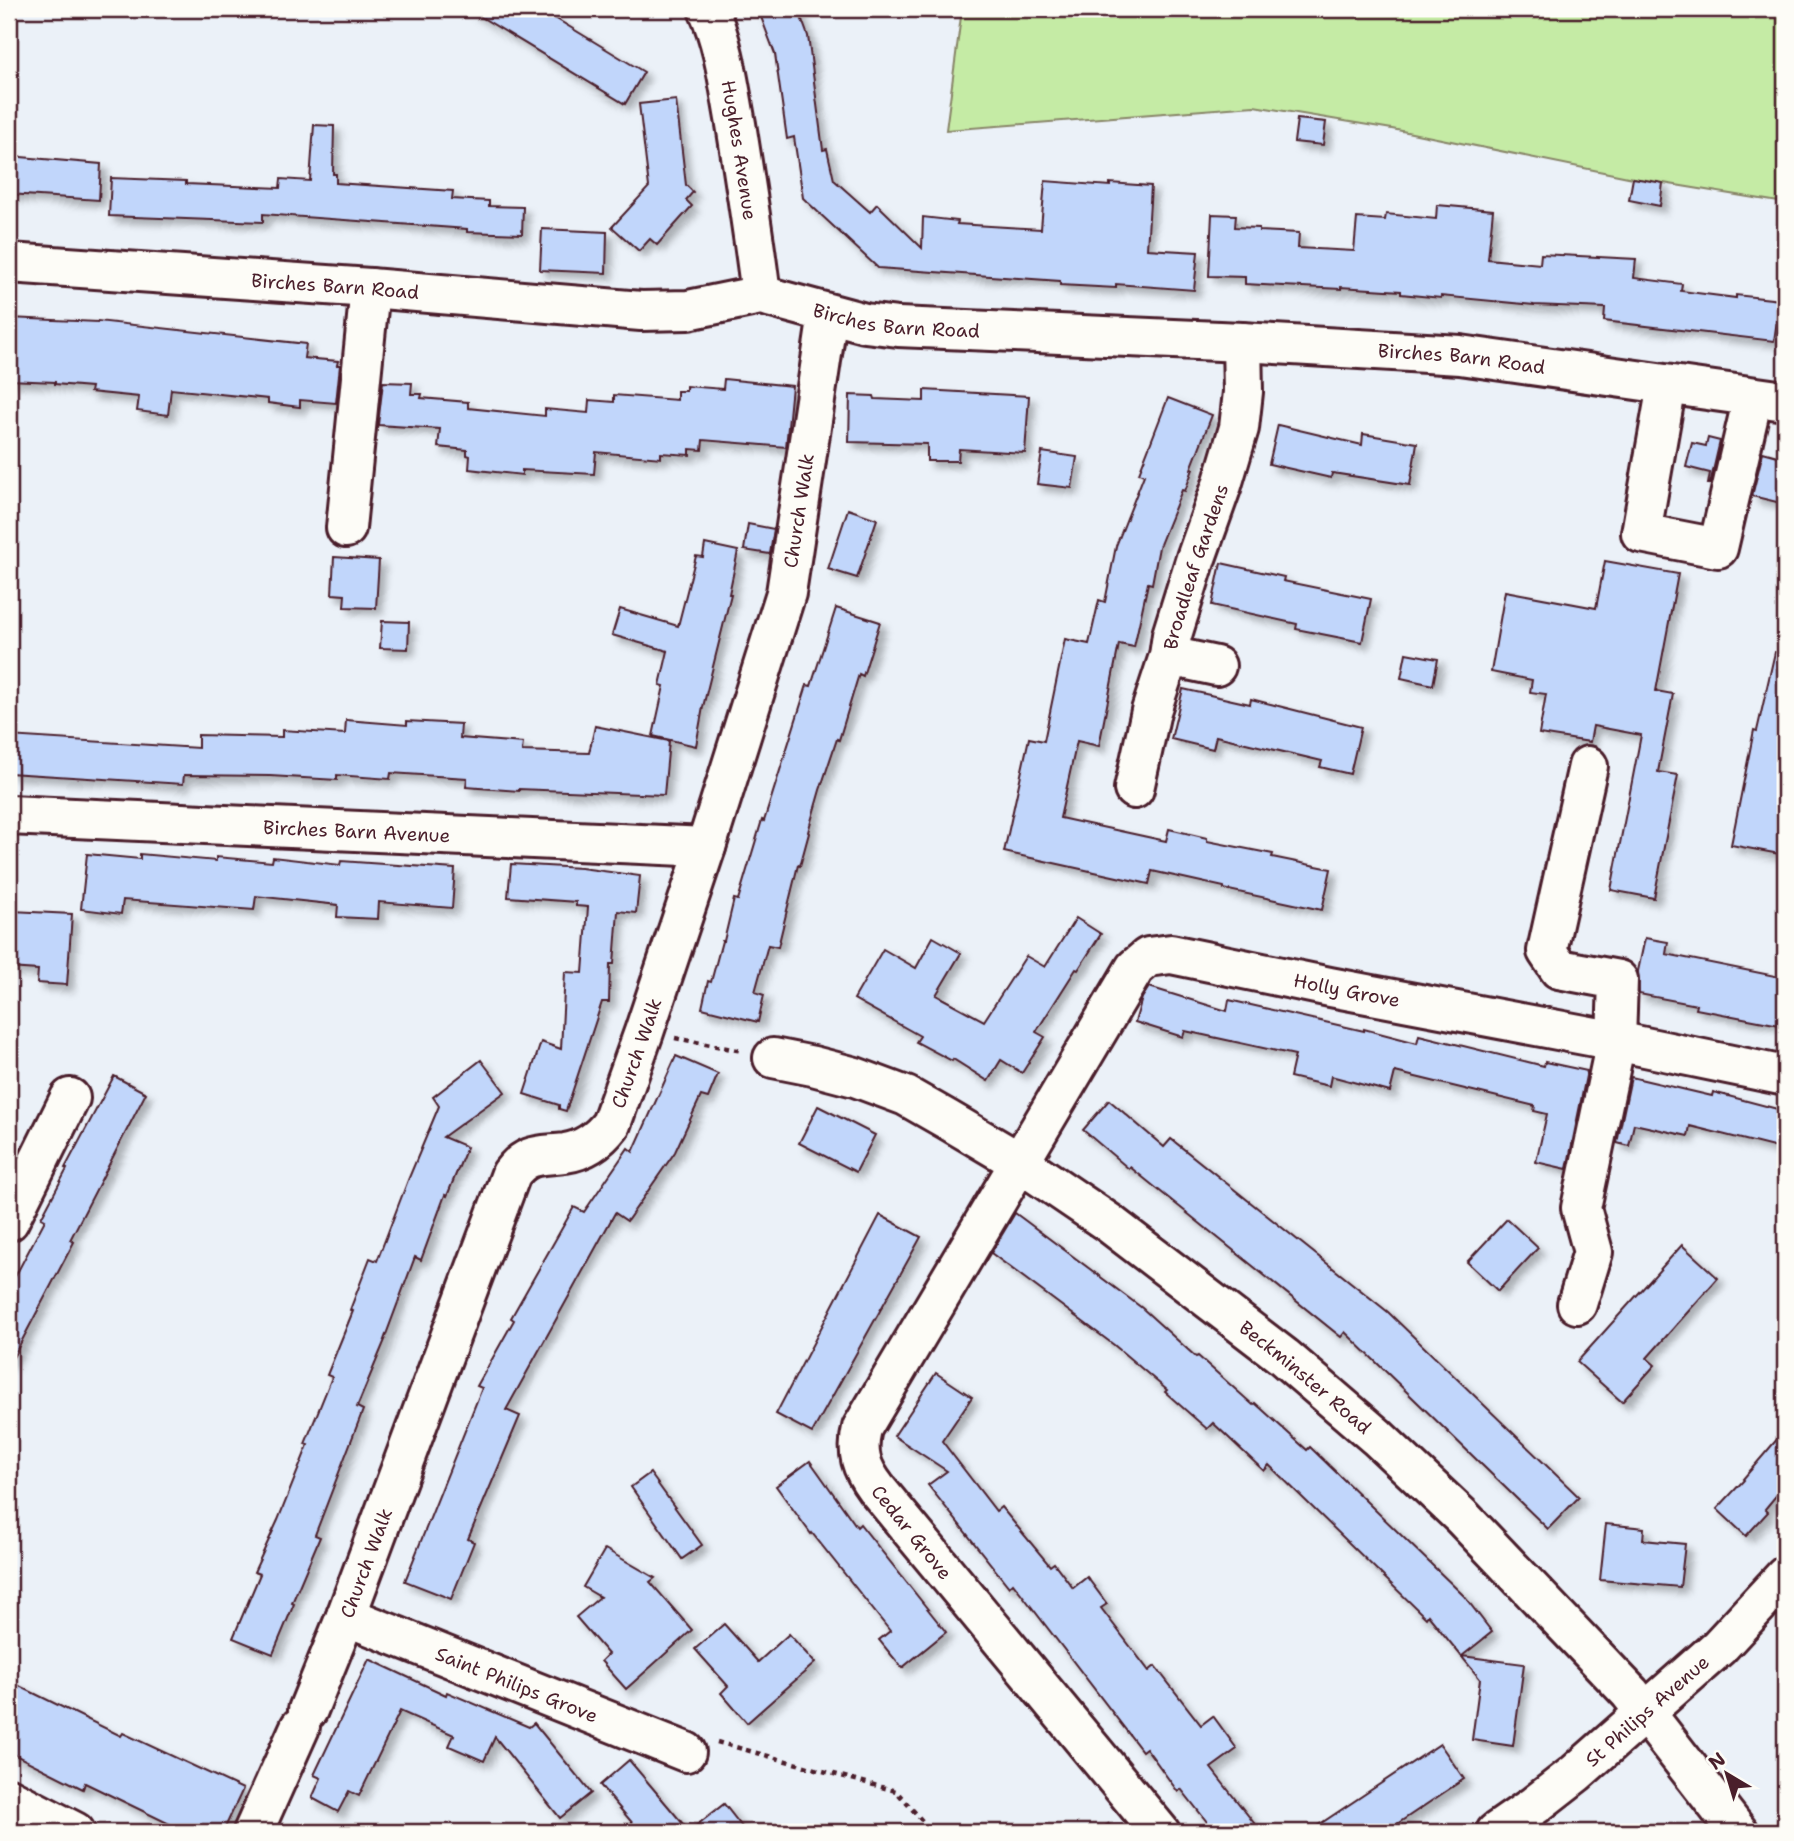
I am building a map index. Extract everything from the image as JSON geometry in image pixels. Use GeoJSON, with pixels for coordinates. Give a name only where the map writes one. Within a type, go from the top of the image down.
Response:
{"type":"FeatureCollection","features":[{"type":"Feature","properties":{"kind":"street","name":"Hughes Avenue"},"geometry":{"type":"LineString","coordinates":[[708,9],[716,26],[730,93],[752,222],[761,295]]}},
{"type":"Feature","properties":{"kind":"street","name":"Birches Barn Road"},"geometry":{"type":"LineString","coordinates":[[9,263],[370,288],[641,311],[688,310],[761,295],[865,323],[898,327],[1242,342],[1460,355],[1769,399]]}},
{"type":"Feature","properties":{"kind":"street"},"geometry":{"type":"LineString","coordinates":[[346,527],[370,288]]}},
{"type":"Feature","properties":{"kind":"street","name":"Church Walk"},"geometry":{"type":"LineString","coordinates":[[253,1832],[346,1616],[511,1174],[517,1165],[539,1154],[566,1153],[592,1143],[611,1124],[706,847],[786,593],[828,314]]}},
{"type":"Feature","properties":{"kind":"street","name":"Broadleaf Gardens"},"geometry":{"type":"LineString","coordinates":[[1134,789],[1151,711],[1169,656],[1172,635],[1239,428],[1243,392],[1242,342]]}},
{"type":"Feature","properties":{"kind":"street"},"geometry":{"type":"LineString","coordinates":[[1667,385],[1641,533],[1718,548],[1769,399]]}},
{"type":"Feature","properties":{"kind":"street"},"geometry":{"type":"LineString","coordinates":[[1169,656],[1216,666]]}},
{"type":"Feature","properties":{"kind":"street"},"geometry":{"type":"LineString","coordinates":[[1577,1304],[1594,1252],[1581,1208],[1616,1041],[1618,980],[1559,969],[1547,951],[1588,766]]}},
{"type":"Feature","properties":{"kind":"street","name":"Birches Barn Avenue"},"geometry":{"type":"LineString","coordinates":[[9,816],[706,847]]}},
{"type":"Feature","properties":{"kind":"street","name":"Holly Grove"},"geometry":{"type":"LineString","coordinates":[[1019,1162],[1135,968],[1148,957],[1171,954],[1785,1076]]}},
{"type":"Feature","properties":{"kind":"street","name":"Beckminster Road"},"geometry":{"type":"LineString","coordinates":[[773,1058],[855,1077],[906,1096],[1019,1162],[1109,1223],[1284,1357],[1377,1437],[1462,1517],[1630,1693],[1738,1832]]}},
{"type":"Feature","properties":{"kind":"street"},"geometry":{"type":"LineString","coordinates":[[9,1221],[70,1098]]}},
{"type":"Feature","properties":{"kind":"street","name":"Cedar Grove"},"geometry":{"type":"LineString","coordinates":[[1019,1162],[862,1429],[859,1440],[860,1455],[865,1474],[876,1488],[1160,1832]]}},
{"type":"Feature","properties":{"kind":"street","name":"St Philips Avenue"},"geometry":{"type":"LineString","coordinates":[[1496,1832],[1576,1773],[1646,1712],[1719,1647],[1785,1576]]}},
{"type":"Feature","properties":{"kind":"street","name":"Saint Philips Grove"},"geometry":{"type":"LineString","coordinates":[[346,1616],[695,1758]]}},
{"type":"Feature","properties":{"kind":"street"},"geometry":{"type":"LineString","coordinates":[[9,1798],[75,1832]]}},
{"type":"Feature","properties":{"kind":"path"},"geometry":{"type":"LineString","coordinates":[[1770,9],[1785,12]]}},
{"type":"Feature","properties":{"kind":"path"},"geometry":{"type":"LineString","coordinates":[[644,1032],[773,1058]]}},
{"type":"Feature","properties":{"kind":"path"},"geometry":{"type":"LineString","coordinates":[[695,1758],[896,1791],[932,1832]]}},
{"type":"Feature","properties":{"kind":"green space"},"geometry":{"type":"Polygon","coordinates":[[[962,9],[1785,9],[1785,203],[1633,178],[1392,129],[1254,106],[946,130],[962,9]]]}},
{"type":"Feature","properties":{"kind":"building"},"geometry":{"type":"Polygon","coordinates":[[[468,9],[540,9],[644,72],[625,104],[468,9]]]}},
{"type":"Feature","properties":{"kind":"building"},"geometry":{"type":"Polygon","coordinates":[[[758,9],[798,9],[808,36],[823,150],[827,149],[834,180],[870,212],[877,204],[922,248],[923,217],[958,221],[957,224],[1041,229],[1045,181],[1151,186],[1147,249],[1198,252],[1194,290],[1116,284],[1116,288],[1060,285],[1060,281],[878,268],[803,198],[794,137],[787,139],[775,54],[758,9]]]}},
{"type":"Feature","properties":{"kind":"building"},"geometry":{"type":"Polygon","coordinates":[[[676,100],[686,185],[693,192],[686,200],[692,206],[657,245],[650,239],[639,251],[612,227],[649,187],[639,104],[676,100]]]}},
{"type":"Feature","properties":{"kind":"building"},"geometry":{"type":"Polygon","coordinates":[[[1297,119],[1326,122],[1323,145],[1294,142],[1297,119]]]}},
{"type":"Feature","properties":{"kind":"building"},"geometry":{"type":"Polygon","coordinates":[[[314,125],[334,126],[333,174],[336,174],[336,183],[453,191],[452,199],[489,201],[489,206],[523,207],[522,234],[467,232],[467,229],[263,214],[263,222],[109,216],[111,178],[280,188],[281,179],[310,181],[314,125]]]}},
{"type":"Feature","properties":{"kind":"building"},"geometry":{"type":"Polygon","coordinates":[[[9,156],[101,164],[99,200],[9,194],[9,156]]]}},
{"type":"Feature","properties":{"kind":"building"},"geometry":{"type":"Polygon","coordinates":[[[1633,178],[1663,183],[1660,206],[1629,200],[1633,178]]]}},
{"type":"Feature","properties":{"kind":"building"},"geometry":{"type":"Polygon","coordinates":[[[1437,205],[1493,210],[1488,259],[1540,264],[1541,254],[1636,259],[1634,278],[1682,284],[1681,291],[1780,300],[1774,341],[1604,321],[1605,308],[1441,298],[1401,294],[1401,291],[1341,287],[1245,284],[1245,277],[1209,276],[1212,214],[1236,215],[1235,227],[1299,233],[1298,248],[1354,251],[1357,218],[1385,220],[1386,214],[1436,219],[1437,205]]]}},
{"type":"Feature","properties":{"kind":"building"},"geometry":{"type":"Polygon","coordinates":[[[542,229],[607,232],[606,273],[540,270],[542,229]]]}},
{"type":"Feature","properties":{"kind":"building"},"geometry":{"type":"Polygon","coordinates":[[[9,318],[98,321],[306,344],[304,358],[338,361],[337,365],[340,365],[336,403],[300,400],[300,407],[268,403],[268,399],[171,389],[168,415],[137,411],[139,397],[90,392],[91,387],[55,382],[9,380],[9,318]]]}},
{"type":"Feature","properties":{"kind":"building"},"geometry":{"type":"Polygon","coordinates":[[[724,379],[792,386],[786,447],[703,440],[702,450],[690,449],[690,455],[661,453],[661,458],[596,452],[594,474],[522,470],[522,475],[469,469],[470,456],[467,455],[467,450],[438,447],[440,429],[378,425],[383,382],[412,383],[411,394],[422,394],[421,398],[468,402],[468,408],[545,416],[545,409],[588,413],[589,400],[614,402],[614,395],[677,400],[677,391],[686,391],[686,386],[723,389],[724,379]]]}},
{"type":"Feature","properties":{"kind":"building"},"geometry":{"type":"Polygon","coordinates":[[[924,390],[1029,396],[1025,453],[959,449],[958,461],[927,461],[927,444],[849,442],[850,395],[924,401],[924,390]]]}},
{"type":"Feature","properties":{"kind":"building"},"geometry":{"type":"Polygon","coordinates":[[[1168,398],[1212,415],[1185,491],[1182,490],[1159,547],[1152,584],[1148,583],[1134,647],[1119,644],[1099,746],[1077,741],[1060,818],[1166,841],[1169,829],[1207,838],[1207,841],[1331,869],[1322,910],[1152,871],[1149,884],[1004,852],[1029,738],[1044,741],[1065,639],[1089,644],[1099,600],[1105,602],[1116,546],[1144,475],[1139,473],[1168,398]]]}},
{"type":"Feature","properties":{"kind":"building"},"geometry":{"type":"Polygon","coordinates":[[[1278,425],[1362,445],[1363,434],[1417,443],[1410,485],[1332,473],[1331,478],[1269,464],[1278,425]]]}},
{"type":"Feature","properties":{"kind":"building"},"geometry":{"type":"Polygon","coordinates":[[[1708,438],[1720,441],[1710,484],[1710,473],[1686,467],[1692,443],[1706,446],[1708,438]]]}},
{"type":"Feature","properties":{"kind":"building"},"geometry":{"type":"Polygon","coordinates":[[[1042,452],[1077,457],[1072,488],[1037,484],[1042,452]]]}},
{"type":"Feature","properties":{"kind":"building"},"geometry":{"type":"Polygon","coordinates":[[[1763,452],[1785,458],[1785,504],[1752,496],[1763,452]]]}},
{"type":"Feature","properties":{"kind":"building"},"geometry":{"type":"Polygon","coordinates":[[[848,509],[877,519],[857,578],[828,569],[848,509]]]}},
{"type":"Feature","properties":{"kind":"building"},"geometry":{"type":"Polygon","coordinates":[[[748,524],[774,529],[770,554],[744,550],[748,524]]]}},
{"type":"Feature","properties":{"kind":"building"},"geometry":{"type":"Polygon","coordinates":[[[705,544],[738,551],[731,594],[696,746],[653,736],[664,686],[660,685],[668,651],[612,635],[620,609],[678,626],[696,556],[703,557],[705,544]]]}},
{"type":"Feature","properties":{"kind":"building"},"geometry":{"type":"Polygon","coordinates":[[[334,557],[379,560],[376,608],[344,607],[345,595],[332,594],[334,557]]]}},
{"type":"Feature","properties":{"kind":"building"},"geometry":{"type":"Polygon","coordinates":[[[1605,561],[1678,574],[1656,691],[1673,694],[1658,772],[1678,775],[1654,898],[1611,890],[1641,735],[1593,726],[1590,742],[1539,734],[1546,694],[1530,692],[1532,680],[1491,672],[1505,591],[1596,608],[1605,561]]]}},
{"type":"Feature","properties":{"kind":"building"},"geometry":{"type":"Polygon","coordinates":[[[1221,563],[1284,577],[1283,581],[1371,599],[1362,642],[1296,629],[1297,624],[1212,605],[1221,563]]]}},
{"type":"Feature","properties":{"kind":"building"},"geometry":{"type":"Polygon","coordinates":[[[836,608],[880,622],[863,676],[859,674],[820,790],[778,947],[768,945],[755,992],[764,995],[758,1022],[702,1008],[708,981],[711,982],[724,941],[734,899],[738,900],[807,685],[811,686],[836,608]]]}},
{"type":"Feature","properties":{"kind":"building"},"geometry":{"type":"Polygon","coordinates":[[[382,621],[409,622],[408,649],[380,648],[382,621]]]}},
{"type":"Feature","properties":{"kind":"building"},"geometry":{"type":"Polygon","coordinates":[[[1775,652],[1785,653],[1785,855],[1731,845],[1754,730],[1757,731],[1775,652]]]}},
{"type":"Feature","properties":{"kind":"building"},"geometry":{"type":"Polygon","coordinates":[[[1406,653],[1438,659],[1433,685],[1401,678],[1406,653]]]}},
{"type":"Feature","properties":{"kind":"building"},"geometry":{"type":"Polygon","coordinates":[[[1183,689],[1250,704],[1251,699],[1361,727],[1350,774],[1320,767],[1322,761],[1216,736],[1213,749],[1171,739],[1183,689]]]}},
{"type":"Feature","properties":{"kind":"building"},"geometry":{"type":"Polygon","coordinates":[[[346,720],[407,725],[407,721],[461,724],[460,738],[523,743],[522,751],[589,753],[595,726],[669,741],[664,795],[466,787],[467,778],[391,773],[390,779],[337,775],[337,780],[184,775],[183,784],[9,773],[9,736],[198,748],[198,735],[282,737],[282,730],[345,734],[346,720]]]}},
{"type":"Feature","properties":{"kind":"building"},"geometry":{"type":"Polygon","coordinates":[[[87,854],[140,859],[140,854],[216,861],[216,857],[272,862],[273,857],[340,865],[341,861],[455,869],[452,908],[379,902],[378,919],[337,917],[338,905],[256,896],[254,910],[123,900],[121,914],[81,909],[87,854]]]}},
{"type":"Feature","properties":{"kind":"building"},"geometry":{"type":"Polygon","coordinates":[[[511,864],[581,868],[640,876],[636,913],[618,911],[614,964],[610,964],[609,1002],[602,1002],[566,1111],[559,1109],[559,1105],[524,1094],[541,1042],[561,1049],[565,972],[583,973],[588,907],[576,906],[576,902],[508,897],[511,864]]]}},
{"type":"Feature","properties":{"kind":"building"},"geometry":{"type":"Polygon","coordinates":[[[12,911],[72,914],[67,985],[37,983],[38,970],[9,968],[12,911]]]}},
{"type":"Feature","properties":{"kind":"building"},"geometry":{"type":"Polygon","coordinates":[[[1076,918],[1101,934],[1036,1032],[1045,1037],[1022,1073],[1001,1060],[988,1081],[953,1059],[952,1061],[916,1042],[920,1036],[854,999],[883,949],[916,968],[933,937],[961,953],[936,995],[984,1021],[1026,956],[1045,967],[1076,918]]]}},
{"type":"Feature","properties":{"kind":"building"},"geometry":{"type":"Polygon","coordinates":[[[1645,938],[1668,942],[1666,954],[1785,978],[1785,1026],[1696,1009],[1697,1005],[1639,994],[1638,971],[1645,938]]]}},
{"type":"Feature","properties":{"kind":"building"},"geometry":{"type":"Polygon","coordinates":[[[1149,987],[1227,1011],[1229,1000],[1417,1043],[1419,1035],[1544,1066],[1545,1062],[1587,1071],[1567,1169],[1536,1162],[1547,1114],[1534,1111],[1535,1106],[1395,1072],[1390,1092],[1331,1076],[1329,1086],[1290,1077],[1295,1055],[1185,1031],[1183,1037],[1135,1022],[1142,998],[1149,987]]]}},
{"type":"Feature","properties":{"kind":"building"},"geometry":{"type":"Polygon","coordinates":[[[676,1056],[718,1074],[708,1098],[701,1096],[675,1152],[627,1221],[615,1213],[506,1410],[520,1416],[468,1539],[474,1542],[451,1599],[405,1581],[482,1388],[477,1386],[514,1320],[511,1318],[574,1207],[584,1212],[628,1148],[633,1152],[676,1056]]]}},
{"type":"Feature","properties":{"kind":"building"},"geometry":{"type":"Polygon","coordinates":[[[481,1060],[505,1092],[443,1137],[467,1147],[447,1196],[445,1195],[421,1260],[415,1257],[357,1407],[363,1410],[315,1535],[320,1537],[273,1654],[233,1638],[260,1574],[254,1572],[308,1445],[305,1444],[332,1377],[327,1375],[353,1311],[350,1310],[370,1258],[377,1261],[439,1106],[433,1097],[481,1060]]]}},
{"type":"Feature","properties":{"kind":"building"},"geometry":{"type":"Polygon","coordinates":[[[114,1076],[146,1093],[70,1240],[74,1242],[9,1365],[9,1288],[45,1220],[41,1218],[67,1169],[65,1168],[114,1076]]]}},
{"type":"Feature","properties":{"kind":"building"},"geometry":{"type":"Polygon","coordinates":[[[1631,1077],[1712,1096],[1713,1092],[1785,1111],[1785,1150],[1690,1126],[1688,1136],[1634,1124],[1629,1146],[1617,1143],[1631,1077]]]}},
{"type":"Feature","properties":{"kind":"building"},"geometry":{"type":"Polygon","coordinates":[[[1109,1100],[1164,1147],[1171,1139],[1388,1312],[1579,1497],[1548,1529],[1345,1332],[1341,1337],[1083,1130],[1109,1100]]]}},
{"type":"Feature","properties":{"kind":"building"},"geometry":{"type":"Polygon","coordinates":[[[818,1106],[875,1135],[856,1172],[799,1143],[818,1106]]]}},
{"type":"Feature","properties":{"kind":"building"},"geometry":{"type":"Polygon","coordinates":[[[1015,1213],[1142,1308],[1307,1450],[1310,1447],[1464,1596],[1492,1632],[1462,1656],[1524,1664],[1513,1746],[1472,1740],[1480,1679],[1428,1615],[1426,1618],[1269,1465],[1264,1471],[1213,1423],[1207,1429],[1165,1392],[1167,1390],[1114,1345],[991,1253],[1015,1213]]]}},
{"type":"Feature","properties":{"kind":"building"},"geometry":{"type":"Polygon","coordinates":[[[880,1215],[921,1237],[812,1433],[776,1414],[880,1215]]]}},
{"type":"Feature","properties":{"kind":"building"},"geometry":{"type":"Polygon","coordinates":[[[1507,1219],[1538,1248],[1498,1291],[1467,1262],[1507,1219]]]}},
{"type":"Feature","properties":{"kind":"building"},"geometry":{"type":"Polygon","coordinates":[[[1682,1245],[1718,1278],[1647,1358],[1655,1365],[1622,1402],[1577,1362],[1682,1245]]]}},
{"type":"Feature","properties":{"kind":"building"},"geometry":{"type":"Polygon","coordinates":[[[936,1373],[972,1397],[942,1441],[996,1511],[1001,1507],[1050,1566],[1054,1563],[1073,1588],[1087,1577],[1107,1604],[1101,1608],[1149,1671],[1155,1666],[1201,1725],[1213,1716],[1237,1749],[1211,1768],[1261,1832],[1215,1832],[1181,1789],[1178,1792],[1146,1748],[1142,1751],[1013,1583],[1009,1587],[928,1485],[947,1471],[894,1436],[936,1373]]]}},
{"type":"Feature","properties":{"kind":"building"},"geometry":{"type":"Polygon","coordinates":[[[1785,1430],[1785,1485],[1765,1509],[1768,1512],[1746,1536],[1717,1509],[1785,1430]]]}},
{"type":"Feature","properties":{"kind":"building"},"geometry":{"type":"Polygon","coordinates":[[[810,1461],[857,1527],[860,1524],[946,1632],[902,1668],[879,1640],[890,1631],[811,1534],[776,1486],[810,1461]]]}},
{"type":"Feature","properties":{"kind":"building"},"geometry":{"type":"Polygon","coordinates":[[[650,1473],[702,1545],[682,1559],[631,1487],[650,1473]]]}},
{"type":"Feature","properties":{"kind":"building"},"geometry":{"type":"Polygon","coordinates":[[[1606,1524],[1644,1528],[1643,1540],[1685,1544],[1680,1587],[1600,1580],[1606,1524]]]}},
{"type":"Feature","properties":{"kind":"building"},"geometry":{"type":"Polygon","coordinates":[[[605,1549],[655,1578],[650,1582],[692,1630],[626,1689],[601,1661],[608,1654],[576,1617],[600,1597],[583,1587],[605,1549]]]}},
{"type":"Feature","properties":{"kind":"building"},"geometry":{"type":"Polygon","coordinates":[[[724,1624],[758,1662],[789,1634],[815,1663],[747,1723],[721,1693],[728,1686],[695,1649],[724,1624]]]}},
{"type":"Feature","properties":{"kind":"building"},"geometry":{"type":"Polygon","coordinates":[[[369,1659],[446,1695],[447,1692],[529,1727],[534,1723],[591,1793],[560,1818],[495,1737],[484,1761],[449,1746],[454,1735],[400,1711],[359,1796],[349,1791],[338,1812],[312,1798],[321,1778],[314,1775],[369,1659]]]}},
{"type":"Feature","properties":{"kind":"building"},"geometry":{"type":"Polygon","coordinates":[[[9,1681],[121,1736],[123,1733],[243,1789],[223,1832],[186,1832],[85,1783],[83,1789],[9,1752],[9,1681]]]}},
{"type":"Feature","properties":{"kind":"building"},"geometry":{"type":"Polygon","coordinates":[[[1440,1744],[1464,1779],[1385,1832],[1308,1832],[1440,1744]]]}},
{"type":"Feature","properties":{"kind":"building"},"geometry":{"type":"Polygon","coordinates":[[[629,1760],[689,1831],[724,1804],[746,1832],[640,1832],[600,1785],[629,1760]]]}}]}
